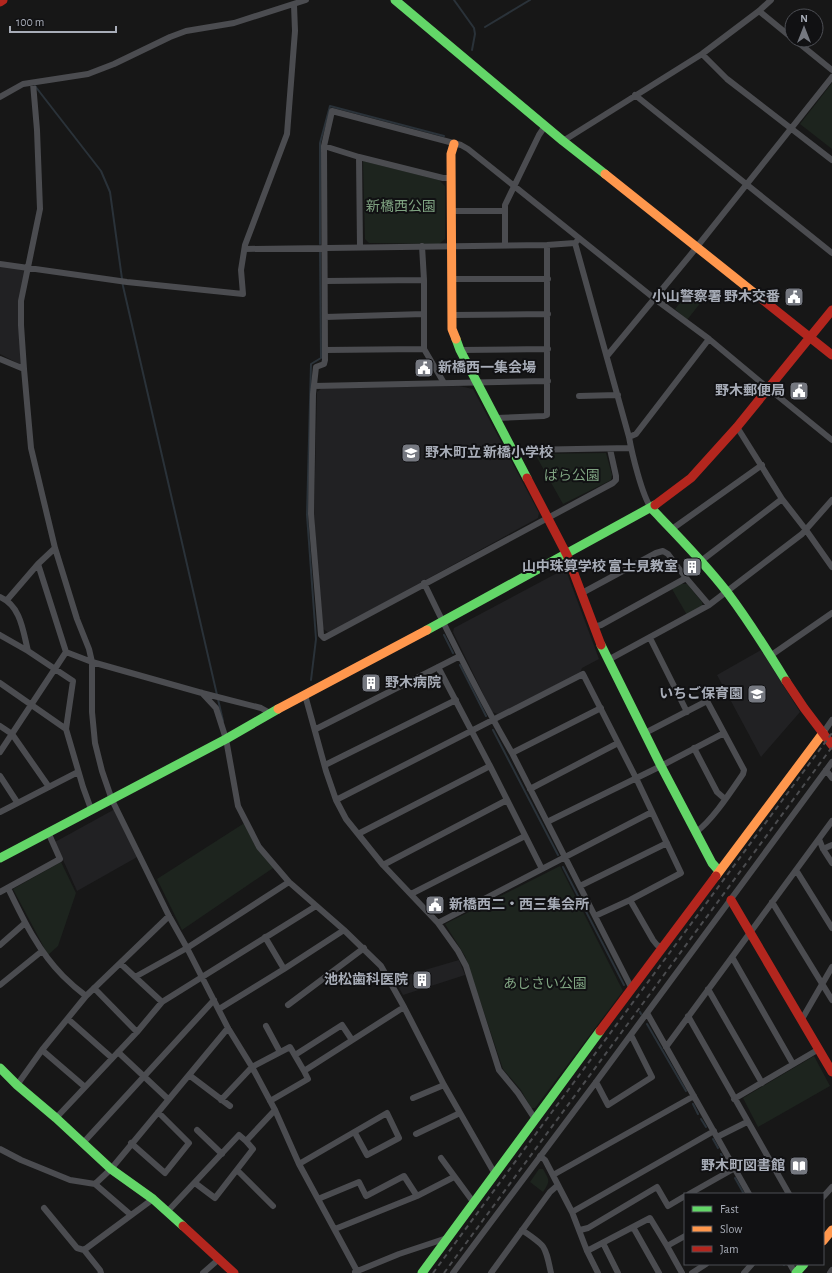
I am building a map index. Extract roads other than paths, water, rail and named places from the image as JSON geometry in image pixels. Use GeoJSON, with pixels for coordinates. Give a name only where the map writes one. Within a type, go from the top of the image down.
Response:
{"type":"FeatureCollection","features":[{"type":"Feature","properties":{"kind":"main road"},"geometry":{"type":"LineString","coordinates":[[395,0],[471,62],[563,141],[832,354]]}},
{"type":"Feature","properties":{"kind":"main road"},"geometry":{"type":"LineString","coordinates":[[454,144],[451,154],[452,329],[460,350],[567,555],[597,638],[661,766],[712,863],[719,871]]}},
{"type":"Feature","properties":{"kind":"main road"},"geometry":{"type":"LineString","coordinates":[[0,858],[226,739],[270,713],[305,696],[443,622],[651,508],[691,478],[737,427],[832,310]]}},
{"type":"Feature","properties":{"kind":"main road"},"geometry":{"type":"LineString","coordinates":[[651,508],[701,560],[727,591],[817,727],[832,745]]}},
{"type":"Feature","properties":{"kind":"main road"},"geometry":{"type":"LineString","coordinates":[[422,1273],[822,733]]}},
{"type":"Feature","properties":{"kind":"main road"},"geometry":{"type":"LineString","coordinates":[[731,900],[832,1072]]}},
{"type":"Feature","properties":{"kind":"main road"},"geometry":{"type":"LineString","coordinates":[[1,1071],[56,1118],[111,1169],[153,1199],[234,1273]]}},
{"type":"Feature","properties":{"kind":"main road"},"geometry":{"type":"LineString","coordinates":[[824,1240],[832,1230]]}},
{"type":"Feature","properties":{"kind":"main road"},"geometry":{"type":"LineString","coordinates":[[796,1273],[803,1265]]}},
{"type":"Feature","properties":{"kind":"street"},"geometry":{"type":"LineString","coordinates":[[0,97],[23,84],[88,74],[114,64],[170,37],[186,31],[234,23],[306,0]]}},
{"type":"Feature","properties":{"kind":"street"},"geometry":{"type":"LineString","coordinates":[[563,141],[702,54],[759,11],[771,0]]}},
{"type":"Feature","properties":{"kind":"street"},"geometry":{"type":"LineString","coordinates":[[0,264],[127,282],[243,294],[241,270],[245,249],[287,134],[295,31],[294,4]]}},
{"type":"Feature","properties":{"kind":"street"},"geometry":{"type":"LineString","coordinates":[[759,11],[784,31]]}},
{"type":"Feature","properties":{"kind":"street"},"geometry":{"type":"LineString","coordinates":[[805,48],[832,70]]}},
{"type":"Feature","properties":{"kind":"street"},"geometry":{"type":"LineString","coordinates":[[702,54],[727,79],[832,160]]}},
{"type":"Feature","properties":{"kind":"street"},"geometry":{"type":"LineString","coordinates":[[607,356],[655,299],[832,77]]}},
{"type":"Feature","properties":{"kind":"street"},"geometry":{"type":"LineString","coordinates":[[33,83],[37,130],[40,209],[21,300],[24,369],[31,448],[55,548],[92,662],[92,712],[95,743],[102,771],[112,800],[202,979],[275,1110],[300,1164],[335,1229],[355,1272],[399,1254],[449,1237]]}},
{"type":"Feature","properties":{"kind":"street"},"geometry":{"type":"LineString","coordinates":[[635,95],[832,253]]}},
{"type":"Feature","properties":{"kind":"street"},"geometry":{"type":"LineString","coordinates":[[610,449],[616,476],[614,483],[424,583],[324,638],[321,635],[311,514],[315,369],[316,367],[325,363],[324,146],[332,111],[461,145],[468,149],[577,241],[709,339],[768,389],[832,440]]}},
{"type":"Feature","properties":{"kind":"street"},"geometry":{"type":"LineString","coordinates":[[505,245],[505,205],[539,135],[545,126]]}},
{"type":"Feature","properties":{"kind":"street"},"geometry":{"type":"LineString","coordinates":[[324,146],[359,157],[443,178],[451,178]]}},
{"type":"Feature","properties":{"kind":"street"},"geometry":{"type":"LineString","coordinates":[[359,157],[360,247]]}},
{"type":"Feature","properties":{"kind":"street"},"geometry":{"type":"LineString","coordinates":[[451,211],[504,211]]}},
{"type":"Feature","properties":{"kind":"street"},"geometry":{"type":"LineString","coordinates":[[245,249],[547,245],[577,241]]}},
{"type":"Feature","properties":{"kind":"street"},"geometry":{"type":"LineString","coordinates":[[577,241],[631,448],[646,499],[651,508]]}},
{"type":"Feature","properties":{"kind":"street"},"geometry":{"type":"LineString","coordinates":[[496,418],[547,415],[547,245]]}},
{"type":"Feature","properties":{"kind":"street"},"geometry":{"type":"LineString","coordinates":[[422,246],[424,280],[424,349],[444,383]]}},
{"type":"Feature","properties":{"kind":"street"},"geometry":{"type":"LineString","coordinates":[[452,279],[548,279]]}},
{"type":"Feature","properties":{"kind":"street"},"geometry":{"type":"LineString","coordinates":[[325,281],[424,280]]}},
{"type":"Feature","properties":{"kind":"street"},"geometry":{"type":"LineString","coordinates":[[325,317],[424,314]]}},
{"type":"Feature","properties":{"kind":"street"},"geometry":{"type":"LineString","coordinates":[[452,315],[548,314]]}},
{"type":"Feature","properties":{"kind":"street"},"geometry":{"type":"LineString","coordinates":[[629,437],[636,434],[709,339]]}},
{"type":"Feature","properties":{"kind":"street"},"geometry":{"type":"LineString","coordinates":[[325,350],[424,349]]}},
{"type":"Feature","properties":{"kind":"street"},"geometry":{"type":"LineString","coordinates":[[460,350],[548,349]]}},
{"type":"Feature","properties":{"kind":"street"},"geometry":{"type":"LineString","coordinates":[[0,359],[24,369]]}},
{"type":"Feature","properties":{"kind":"street"},"geometry":{"type":"LineString","coordinates":[[314,386],[548,381]]}},
{"type":"Feature","properties":{"kind":"street"},"geometry":{"type":"LineString","coordinates":[[579,396],[618,395]]}},
{"type":"Feature","properties":{"kind":"street"},"geometry":{"type":"LineString","coordinates":[[737,427],[782,499],[832,567]]}},
{"type":"Feature","properties":{"kind":"street"},"geometry":{"type":"LineString","coordinates":[[514,452],[523,450],[631,448]]}},
{"type":"Feature","properties":{"kind":"street"},"geometry":{"type":"LineString","coordinates":[[672,529],[762,465]]}},
{"type":"Feature","properties":{"kind":"street"},"geometry":{"type":"LineString","coordinates":[[701,560],[782,499]]}},
{"type":"Feature","properties":{"kind":"street"},"geometry":{"type":"LineString","coordinates":[[608,660],[710,605],[802,534],[832,500]]}},
{"type":"Feature","properties":{"kind":"street"},"geometry":{"type":"LineString","coordinates":[[7,600],[38,564],[55,548]]}},
{"type":"Feature","properties":{"kind":"street"},"geometry":{"type":"LineString","coordinates":[[582,593],[656,553],[663,551],[668,554],[686,578],[710,605]]}},
{"type":"Feature","properties":{"kind":"street"},"geometry":{"type":"LineString","coordinates":[[38,564],[66,652]]}},
{"type":"Feature","properties":{"kind":"street"},"geometry":{"type":"LineString","coordinates":[[593,627],[601,625],[686,578]]}},
{"type":"Feature","properties":{"kind":"street"},"geometry":{"type":"LineString","coordinates":[[424,583],[460,656],[548,822],[632,988]]}},
{"type":"Feature","properties":{"kind":"street"},"geometry":{"type":"LineString","coordinates":[[0,597],[7,600],[19,615],[28,651]]}},
{"type":"Feature","properties":{"kind":"street"},"geometry":{"type":"LineString","coordinates":[[770,656],[832,613]]}},
{"type":"Feature","properties":{"kind":"street"},"geometry":{"type":"LineString","coordinates":[[0,635],[28,651],[72,681],[66,729],[78,772],[91,809]]}},
{"type":"Feature","properties":{"kind":"street"},"geometry":{"type":"LineString","coordinates":[[650,638],[687,712]]}},
{"type":"Feature","properties":{"kind":"street"},"geometry":{"type":"LineString","coordinates":[[66,652],[92,662],[261,708],[270,713]]}},
{"type":"Feature","properties":{"kind":"street"},"geometry":{"type":"LineString","coordinates":[[0,752],[66,652]]}},
{"type":"Feature","properties":{"kind":"street"},"geometry":{"type":"LineString","coordinates":[[316,729],[460,656]]}},
{"type":"Feature","properties":{"kind":"street"},"geometry":{"type":"LineString","coordinates":[[438,667],[542,869]]}},
{"type":"Feature","properties":{"kind":"street"},"geometry":{"type":"LineString","coordinates":[[336,800],[472,732],[583,674],[636,778],[681,873],[630,900],[595,916]]}},
{"type":"Feature","properties":{"kind":"street"},"geometry":{"type":"LineString","coordinates":[[0,683],[66,729]]}},
{"type":"Feature","properties":{"kind":"street"},"geometry":{"type":"LineString","coordinates":[[202,693],[216,708],[226,739],[238,806],[259,847],[289,882],[364,948],[381,966],[444,1085],[495,1174]]}},
{"type":"Feature","properties":{"kind":"street"},"geometry":{"type":"LineString","coordinates":[[305,696],[336,800],[346,819],[383,865],[438,923],[458,952],[466,966],[499,1070],[518,1093],[535,1119]]}},
{"type":"Feature","properties":{"kind":"street"},"geometry":{"type":"LineString","coordinates":[[325,765],[456,700]]}},
{"type":"Feature","properties":{"kind":"street"},"geometry":{"type":"LineString","coordinates":[[645,733],[707,701],[744,770],[743,774],[703,828],[696,832]]}},
{"type":"Feature","properties":{"kind":"street"},"geometry":{"type":"LineString","coordinates":[[512,753],[601,708]]}},
{"type":"Feature","properties":{"kind":"street"},"geometry":{"type":"LineString","coordinates":[[822,733],[832,720]]}},
{"type":"Feature","properties":{"kind":"street"},"geometry":{"type":"LineString","coordinates":[[0,726],[12,734],[49,787]]}},
{"type":"Feature","properties":{"kind":"street"},"geometry":{"type":"LineString","coordinates":[[548,822],[724,733]]}},
{"type":"Feature","properties":{"kind":"street"},"geometry":{"type":"LineString","coordinates":[[530,788],[618,743]]}},
{"type":"Feature","properties":{"kind":"street"},"geometry":{"type":"LineString","coordinates":[[694,748],[717,792],[725,799]]}},
{"type":"Feature","properties":{"kind":"street"},"geometry":{"type":"LineString","coordinates":[[453,1273],[832,762]]}},
{"type":"Feature","properties":{"kind":"street"},"geometry":{"type":"LineString","coordinates":[[358,834],[490,766]]}},
{"type":"Feature","properties":{"kind":"street"},"geometry":{"type":"LineString","coordinates":[[826,770],[832,778]]}},
{"type":"Feature","properties":{"kind":"street"},"geometry":{"type":"LineString","coordinates":[[0,812],[78,772]]}},
{"type":"Feature","properties":{"kind":"street"},"geometry":{"type":"LineString","coordinates":[[0,776],[17,802]]}},
{"type":"Feature","properties":{"kind":"street"},"geometry":{"type":"LineString","coordinates":[[383,865],[507,800]]}},
{"type":"Feature","properties":{"kind":"street"},"geometry":{"type":"LineString","coordinates":[[438,923],[652,812]]}},
{"type":"Feature","properties":{"kind":"street"},"geometry":{"type":"LineString","coordinates":[[666,1048],[832,821]]}},
{"type":"Feature","properties":{"kind":"street"},"geometry":{"type":"LineString","coordinates":[[0,892],[60,858],[48,832]]}},
{"type":"Feature","properties":{"kind":"street"},"geometry":{"type":"LineString","coordinates":[[411,894],[525,836]]}},
{"type":"Feature","properties":{"kind":"street"},"geometry":{"type":"LineString","coordinates":[[819,839],[823,850],[832,863]]}},
{"type":"Feature","properties":{"kind":"street"},"geometry":{"type":"LineString","coordinates":[[580,886],[667,843]]}},
{"type":"Feature","properties":{"kind":"street"},"geometry":{"type":"LineString","coordinates":[[823,850],[832,845]]}},
{"type":"Feature","properties":{"kind":"street"},"geometry":{"type":"LineString","coordinates":[[796,870],[832,928]]}},
{"type":"Feature","properties":{"kind":"street"},"geometry":{"type":"LineString","coordinates":[[135,977],[187,948],[289,882]]}},
{"type":"Feature","properties":{"kind":"street"},"geometry":{"type":"LineString","coordinates":[[8,888],[25,923],[42,951],[62,976],[86,996]]}},
{"type":"Feature","properties":{"kind":"street"},"geometry":{"type":"LineString","coordinates":[[630,900],[652,940],[663,948]]}},
{"type":"Feature","properties":{"kind":"street"},"geometry":{"type":"LineString","coordinates":[[772,902],[823,983],[832,1000]]}},
{"type":"Feature","properties":{"kind":"street"},"geometry":{"type":"LineString","coordinates":[[56,1118],[137,1032],[162,1002],[202,979],[265,937],[316,906]]}},
{"type":"Feature","properties":{"kind":"street"},"geometry":{"type":"LineString","coordinates":[[17,1085],[42,1050],[86,996],[121,964],[169,916]]}},
{"type":"Feature","properties":{"kind":"street"},"geometry":{"type":"LineString","coordinates":[[0,944],[25,923]]}},
{"type":"Feature","properties":{"kind":"street"},"geometry":{"type":"LineString","coordinates":[[219,1009],[344,930]]}},
{"type":"Feature","properties":{"kind":"street"},"geometry":{"type":"LineString","coordinates":[[265,937],[284,969]]}},
{"type":"Feature","properties":{"kind":"street"},"geometry":{"type":"LineString","coordinates":[[288,1005],[364,948]]}},
{"type":"Feature","properties":{"kind":"street"},"geometry":{"type":"LineString","coordinates":[[0,985],[42,951]]}},
{"type":"Feature","properties":{"kind":"street"},"geometry":{"type":"LineString","coordinates":[[732,957],[793,1064]]}},
{"type":"Feature","properties":{"kind":"street"},"geometry":{"type":"LineString","coordinates":[[121,964],[162,1002]]}},
{"type":"Feature","properties":{"kind":"street"},"geometry":{"type":"LineString","coordinates":[[802,1019],[832,967]]}},
{"type":"Feature","properties":{"kind":"street"},"geometry":{"type":"LineString","coordinates":[[94,988],[137,1032]]}},
{"type":"Feature","properties":{"kind":"street"},"geometry":{"type":"LineString","coordinates":[[708,989],[762,1082]]}},
{"type":"Feature","properties":{"kind":"street"},"geometry":{"type":"LineString","coordinates":[[83,1143],[214,1000]]}},
{"type":"Feature","properties":{"kind":"street"},"geometry":{"type":"LineString","coordinates":[[304,1071],[404,1007]]}},
{"type":"Feature","properties":{"kind":"street"},"geometry":{"type":"LineString","coordinates":[[647,1013],[749,1193]]}},
{"type":"Feature","properties":{"kind":"street"},"geometry":{"type":"LineString","coordinates":[[688,1016],[788,1193]]}},
{"type":"Feature","properties":{"kind":"street"},"geometry":{"type":"LineString","coordinates":[[68,1018],[112,1058]]}},
{"type":"Feature","properties":{"kind":"street"},"geometry":{"type":"LineString","coordinates":[[295,1055],[342,1025],[352,1040]]}},
{"type":"Feature","properties":{"kind":"street"},"geometry":{"type":"LineString","coordinates":[[266,1026],[280,1052]]}},
{"type":"Feature","properties":{"kind":"street"},"geometry":{"type":"LineString","coordinates":[[95,1184],[111,1169],[131,1143],[228,1028]]}},
{"type":"Feature","properties":{"kind":"street"},"geometry":{"type":"LineString","coordinates":[[596,1082],[608,1105],[652,1077],[631,1035]]}},
{"type":"Feature","properties":{"kind":"street"},"geometry":{"type":"LineString","coordinates":[[221,1100],[252,1067],[290,1047],[308,1079],[270,1101]]}},
{"type":"Feature","properties":{"kind":"street"},"geometry":{"type":"LineString","coordinates":[[734,1099],[819,1049]]}},
{"type":"Feature","properties":{"kind":"street"},"geometry":{"type":"LineString","coordinates":[[42,1050],[85,1086]]}},
{"type":"Feature","properties":{"kind":"street"},"geometry":{"type":"LineString","coordinates":[[118,1052],[168,1099]]}},
{"type":"Feature","properties":{"kind":"street"},"geometry":{"type":"LineString","coordinates":[[189,1075],[230,1106]]}},
{"type":"Feature","properties":{"kind":"street"},"geometry":{"type":"LineString","coordinates":[[413,1098],[444,1085]]}},
{"type":"Feature","properties":{"kind":"street"},"geometry":{"type":"LineString","coordinates":[[553,1176],[694,1096]]}},
{"type":"Feature","properties":{"kind":"street"},"geometry":{"type":"LineString","coordinates":[[246,1141],[275,1110]]}},
{"type":"Feature","properties":{"kind":"street"},"geometry":{"type":"LineString","coordinates":[[131,1143],[165,1173],[189,1143],[158,1112]]}},
{"type":"Feature","properties":{"kind":"street"},"geometry":{"type":"LineString","coordinates":[[300,1164],[387,1113],[399,1138],[368,1155],[355,1133]]}},
{"type":"Feature","properties":{"kind":"street"},"geometry":{"type":"LineString","coordinates":[[416,1134],[460,1113]]}},
{"type":"Feature","properties":{"kind":"street"},"geometry":{"type":"LineString","coordinates":[[717,1137],[747,1122]]}},
{"type":"Feature","properties":{"kind":"street"},"geometry":{"type":"LineString","coordinates":[[197,1130],[222,1154]]}},
{"type":"Feature","properties":{"kind":"street"},"geometry":{"type":"LineString","coordinates":[[572,1212],[714,1131]]}},
{"type":"Feature","properties":{"kind":"street"},"geometry":{"type":"LineString","coordinates":[[167,1212],[239,1135],[253,1150],[215,1198],[195,1183]]}},
{"type":"Feature","properties":{"kind":"street"},"geometry":{"type":"LineString","coordinates":[[0,1149],[21,1160],[70,1180],[95,1184],[131,1215]]}},
{"type":"Feature","properties":{"kind":"street"},"geometry":{"type":"LineString","coordinates":[[540,1156],[544,1160],[572,1212],[587,1251],[598,1273]]}},
{"type":"Feature","properties":{"kind":"street"},"geometry":{"type":"LineString","coordinates":[[441,1158],[474,1203]]}},
{"type":"Feature","properties":{"kind":"street"},"geometry":{"type":"LineString","coordinates":[[691,1193],[735,1168]]}},
{"type":"Feature","properties":{"kind":"street"},"geometry":{"type":"LineString","coordinates":[[237,1170],[272,1206]]}},
{"type":"Feature","properties":{"kind":"street"},"geometry":{"type":"LineString","coordinates":[[318,1199],[359,1182],[366,1196],[404,1176],[417,1196]]}},
{"type":"Feature","properties":{"kind":"street"},"geometry":{"type":"LineString","coordinates":[[335,1229],[417,1196],[454,1177]]}},
{"type":"Feature","properties":{"kind":"street"},"geometry":{"type":"LineString","coordinates":[[491,1273],[550,1192],[558,1185]]}},
{"type":"Feature","properties":{"kind":"street"},"geometry":{"type":"LineString","coordinates":[[580,1230],[588,1228],[657,1187],[668,1206],[684,1197]]}},
{"type":"Feature","properties":{"kind":"street"},"geometry":{"type":"LineString","coordinates":[[824,1197],[832,1187]]}},
{"type":"Feature","properties":{"kind":"street"},"geometry":{"type":"LineString","coordinates":[[84,1250],[153,1199]]}},
{"type":"Feature","properties":{"kind":"street"},"geometry":{"type":"LineString","coordinates":[[44,1208],[77,1248],[84,1250],[101,1273]]}},
{"type":"Feature","properties":{"kind":"street"},"geometry":{"type":"LineString","coordinates":[[587,1251],[603,1244],[650,1218],[682,1273]]}},
{"type":"Feature","properties":{"kind":"street"},"geometry":{"type":"LineString","coordinates":[[633,1227],[659,1273]]}},
{"type":"Feature","properties":{"kind":"street"},"geometry":{"type":"LineString","coordinates":[[522,1230],[544,1246],[551,1273]]}},
{"type":"Feature","properties":{"kind":"street"},"geometry":{"type":"LineString","coordinates":[[667,1246],[684,1237]]}},
{"type":"Feature","properties":{"kind":"street"},"geometry":{"type":"LineString","coordinates":[[603,1244],[618,1273]]}},
{"type":"Feature","properties":{"kind":"street"},"geometry":{"type":"LineString","coordinates":[[203,1273],[219,1259]]}},
{"type":"Feature","properties":{"kind":"street"},"geometry":{"type":"LineString","coordinates":[[692,1273],[704,1265]]}},
{"type":"Feature","properties":{"kind":"street"},"geometry":{"type":"LineString","coordinates":[[744,1273],[751,1265]]}},
{"type":"Feature","properties":{"kind":"waterway"},"geometry":{"type":"LineString","coordinates":[[454,0],[474,28],[475,34],[472,50]]}},
{"type":"Feature","properties":{"kind":"waterway"},"geometry":{"type":"LineString","coordinates":[[485,27],[530,0]]}},
{"type":"Feature","properties":{"kind":"waterway"},"geometry":{"type":"LineString","coordinates":[[35,86],[101,171],[110,192],[123,286],[223,721]]}},
{"type":"Feature","properties":{"kind":"waterway"},"geometry":{"type":"LineString","coordinates":[[320,244],[320,143],[330,106],[444,136]]}},
{"type":"Feature","properties":{"kind":"waterway"},"geometry":{"type":"LineString","coordinates":[[311,680],[316,639],[307,515],[311,364],[321,358],[320,250]]}},
{"type":"Feature","properties":{"kind":"waterway"},"geometry":{"type":"LineString","coordinates":[[444,635],[453,653]]}},
{"type":"Feature","properties":{"kind":"waterway"},"geometry":{"type":"LineString","coordinates":[[460,665],[486,716]]}},
{"type":"Feature","properties":{"kind":"waterway"},"geometry":{"type":"LineString","coordinates":[[493,730],[558,855]]}},
{"type":"Feature","properties":{"kind":"waterway"},"geometry":{"type":"LineString","coordinates":[[563,867],[624,985]]}},
{"type":"Feature","properties":{"kind":"waterway"},"geometry":{"type":"LineString","coordinates":[[647,1024],[686,1091]]}},
{"type":"Feature","properties":{"kind":"waterway"},"geometry":{"type":"LineString","coordinates":[[693,1104],[698,1114]]}},
{"type":"Feature","properties":{"kind":"waterway"},"geometry":{"type":"LineString","coordinates":[[701,1119],[706,1127]]}},
{"type":"Feature","properties":{"kind":"waterway"},"geometry":{"type":"LineString","coordinates":[[713,1139],[718,1148]]}},
{"type":"Feature","properties":{"kind":"waterway"},"geometry":{"type":"LineString","coordinates":[[721,1154],[727,1165]]}},
{"type":"Feature","properties":{"kind":"waterway"},"geometry":{"type":"LineString","coordinates":[[735,1178],[743,1193]]}},
{"type":"Feature","properties":{"kind":"railway"},"geometry":{"type":"LineString","coordinates":[[433,1273],[832,733]]}},
{"type":"Feature","properties":{"kind":"railway"},"geometry":{"type":"LineString","coordinates":[[444,1273],[832,747]]}},
{"type":"Feature","properties":{"kind":"place","name":"小山警察署 野木交番"},"geometry":{"type":"Point","coordinates":[794,297]}},
{"type":"Feature","properties":{"kind":"place","name":"新橋西一集会場"},"geometry":{"type":"Point","coordinates":[424,368]}},
{"type":"Feature","properties":{"kind":"place","name":"野木郵便局"},"geometry":{"type":"Point","coordinates":[799,391]}},
{"type":"Feature","properties":{"kind":"place","name":"野木町立 新橋小学校"},"geometry":{"type":"Point","coordinates":[411,453]}},
{"type":"Feature","properties":{"kind":"place","name":"山中珠算学校 富士見教室"},"geometry":{"type":"Point","coordinates":[692,567]}},
{"type":"Feature","properties":{"kind":"place","name":"野木病院"},"geometry":{"type":"Point","coordinates":[371,683]}},
{"type":"Feature","properties":{"kind":"place","name":"いちご保育園"},"geometry":{"type":"Point","coordinates":[757,694]}},
{"type":"Feature","properties":{"kind":"place","name":"新橋西二・西三集会所"},"geometry":{"type":"Point","coordinates":[435,905]}},
{"type":"Feature","properties":{"kind":"place","name":"池松歯科医院"},"geometry":{"type":"Point","coordinates":[422,980]}},
{"type":"Feature","properties":{"kind":"place","name":"野木町図書館"},"geometry":{"type":"Point","coordinates":[799,1166]}},
{"type":"Feature","properties":{"kind":"park label","name":"新橋西公園"},"geometry":{"type":"Point","coordinates":[401,207]}},
{"type":"Feature","properties":{"kind":"park label","name":"ばら公園"},"geometry":{"type":"Point","coordinates":[572,476]}},
{"type":"Feature","properties":{"kind":"park label","name":"あじさい公園"},"geometry":{"type":"Point","coordinates":[545,984]}}]}
